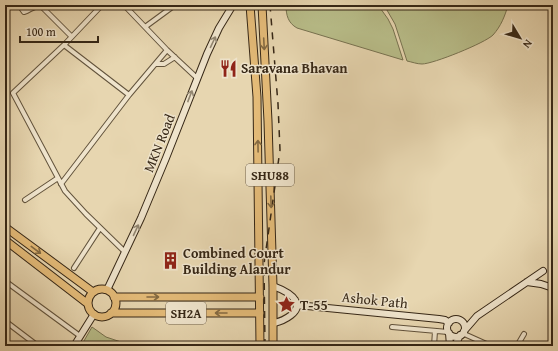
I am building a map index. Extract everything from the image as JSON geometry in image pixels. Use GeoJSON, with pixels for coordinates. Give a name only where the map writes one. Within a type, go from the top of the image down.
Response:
{"type":"FeatureCollection","features":[{"type":"Feature","properties":{"kind":"main road","name":"SHU88"},"geometry":{"type":"LineString","coordinates":[[250,5],[257,97],[260,346]]}},
{"type":"Feature","properties":{"kind":"main road","name":"SHU88"},"geometry":{"type":"LineString","coordinates":[[262,5],[274,286],[273,346]]}},
{"type":"Feature","properties":{"kind":"main road"},"geometry":{"type":"LineString","coordinates":[[5,227],[93,292]]}},
{"type":"Feature","properties":{"kind":"main road"},"geometry":{"type":"LineString","coordinates":[[5,240],[88,304]]}},
{"type":"Feature","properties":{"kind":"main road"},"geometry":{"type":"LineString","coordinates":[[94,314],[89,309],[89,297],[93,292],[98,290],[107,290],[114,297],[116,303],[115,308],[111,313]]}},
{"type":"Feature","properties":{"kind":"main road","name":"SH2A"},"geometry":{"type":"LineString","coordinates":[[114,297],[260,297]]}},
{"type":"Feature","properties":{"kind":"main road","name":"SH2A"},"geometry":{"type":"LineString","coordinates":[[94,314],[102,317],[111,313],[260,313]]}},
{"type":"Feature","properties":{"kind":"street"},"geometry":{"type":"LineString","coordinates":[[19,5],[24,12],[28,11],[34,6],[41,6],[71,36]]}},
{"type":"Feature","properties":{"kind":"street"},"geometry":{"type":"LineString","coordinates":[[102,5],[13,93],[69,197],[125,252]]}},
{"type":"Feature","properties":{"kind":"street"},"geometry":{"type":"LineString","coordinates":[[124,5],[167,50],[197,78]]}},
{"type":"Feature","properties":{"kind":"street"},"geometry":{"type":"LineString","coordinates":[[145,27],[175,5]]}},
{"type":"Feature","properties":{"kind":"street","name":"MKN Road"},"geometry":{"type":"LineString","coordinates":[[107,290],[166,158],[197,78],[219,28],[234,5]]}},
{"type":"Feature","properties":{"kind":"street"},"geometry":{"type":"LineString","coordinates":[[64,44],[129,95]]}},
{"type":"Feature","properties":{"kind":"street"},"geometry":{"type":"LineString","coordinates":[[61,184],[129,95],[167,50]]}},
{"type":"Feature","properties":{"kind":"street"},"geometry":{"type":"LineString","coordinates":[[156,64],[164,64],[175,57]]}},
{"type":"Feature","properties":{"kind":"street"},"geometry":{"type":"LineString","coordinates":[[25,200],[58,178]]}},
{"type":"Feature","properties":{"kind":"street"},"geometry":{"type":"LineString","coordinates":[[74,268],[100,228]]}},
{"type":"Feature","properties":{"kind":"street"},"geometry":{"type":"LineString","coordinates":[[450,346],[447,326],[449,323],[455,319],[467,320],[477,316],[543,271]]}},
{"type":"Feature","properties":{"kind":"street"},"geometry":{"type":"LineString","coordinates":[[5,281],[80,336]]}},
{"type":"Feature","properties":{"kind":"street"},"geometry":{"type":"LineString","coordinates":[[527,282],[553,288]]}},
{"type":"Feature","properties":{"kind":"street"},"geometry":{"type":"LineString","coordinates":[[274,286],[289,294],[296,300],[297,305],[296,309],[291,315],[284,320],[274,323]]}},
{"type":"Feature","properties":{"kind":"street","name":"Ashok Path"},"geometry":{"type":"LineString","coordinates":[[297,305],[441,319],[449,323]]}},
{"type":"Feature","properties":{"kind":"street"},"geometry":{"type":"LineString","coordinates":[[74,346],[94,314]]}},
{"type":"Feature","properties":{"kind":"street"},"geometry":{"type":"LineString","coordinates":[[455,346],[462,333],[477,316]]}},
{"type":"Feature","properties":{"kind":"street"},"geometry":{"type":"LineString","coordinates":[[460,320],[464,325],[462,333]]}},
{"type":"Feature","properties":{"kind":"street"},"geometry":{"type":"LineString","coordinates":[[5,321],[38,346]]}},
{"type":"Feature","properties":{"kind":"street"},"geometry":{"type":"LineString","coordinates":[[392,327],[449,333],[453,336],[462,333],[490,346]]}},
{"type":"Feature","properties":{"kind":"street"},"geometry":{"type":"LineString","coordinates":[[434,346],[435,331]]}},
{"type":"Feature","properties":{"kind":"street"},"geometry":{"type":"LineString","coordinates":[[517,346],[524,334]]}},
{"type":"Feature","properties":{"kind":"green space"},"geometry":{"type":"Polygon","coordinates":[[[286,5],[378,5],[393,29],[403,60],[297,28],[291,24],[288,18],[286,5]]]}},
{"type":"Feature","properties":{"kind":"green space"},"geometry":{"type":"Polygon","coordinates":[[[384,5],[508,5],[504,17],[496,32],[488,39],[447,57],[422,64],[407,61],[395,24],[384,5]]]}},
{"type":"Feature","properties":{"kind":"green space"},"geometry":{"type":"Polygon","coordinates":[[[92,327],[106,337],[133,346],[81,346],[92,327]]]}},
{"type":"Feature","properties":{"kind":"railway"},"geometry":{"type":"LineString","coordinates":[[265,346],[264,264],[280,150],[270,5]]}},
{"type":"Feature","properties":{"kind":"place","name":"Saravana Bhavan"},"geometry":{"type":"Point","coordinates":[228,68]}},
{"type":"Feature","properties":{"kind":"place","name":"Combined Court Building Alandur"},"geometry":{"type":"Point","coordinates":[170,261]}},
{"type":"Feature","properties":{"kind":"place","name":"T-55"},"geometry":{"type":"Point","coordinates":[287,305]}}]}
